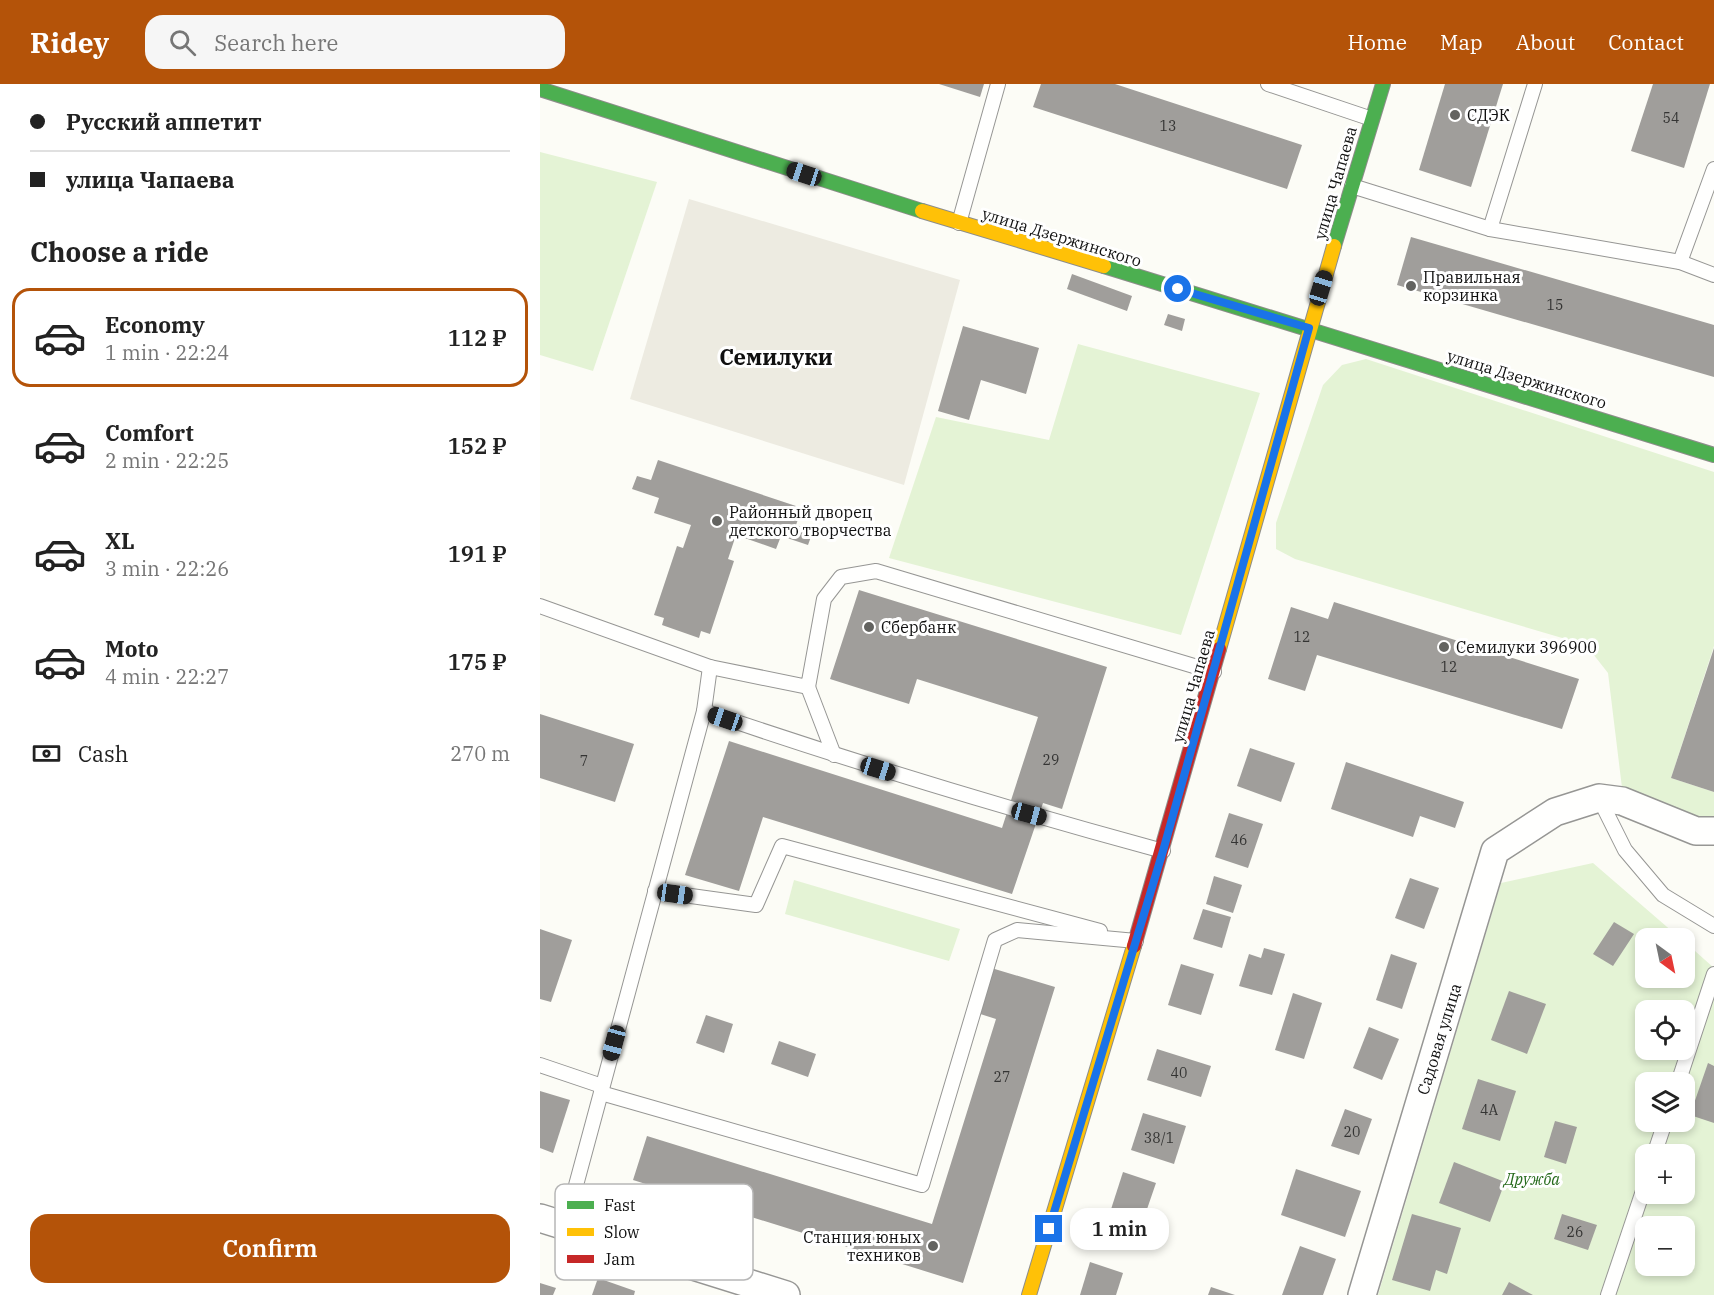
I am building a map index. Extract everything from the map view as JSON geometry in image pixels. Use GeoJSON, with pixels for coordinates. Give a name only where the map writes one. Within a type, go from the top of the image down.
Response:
{"type":"FeatureCollection","features":[{"type":"Feature","properties":{"kind":"street","name":"улица Чапаева"},"geometry":{"type":"LineString","coordinates":[[1029,1295],[1163,851],[1309,328],[1383,84]]}},
{"type":"Feature","properties":{"kind":"street","name":"улица Дзержинского"},"geometry":{"type":"LineString","coordinates":[[540,88],[959,224],[1309,328],[1714,455]]}},
{"type":"Feature","properties":{"kind":"street","name":"Садовая улица"},"geometry":{"type":"LineString","coordinates":[[1362,1295],[1495,851],[1555,812],[1599,798]]}},
{"type":"Feature","properties":{"kind":"street"},"geometry":{"type":"LineString","coordinates":[[1599,798],[1622,801],[1696,831],[1714,831]]}},
{"type":"Feature","properties":{"kind":"street"},"geometry":{"type":"LineString","coordinates":[[720,1280],[743,1288],[786,1295]]}},
{"type":"Feature","properties":{"kind":"lane"},"geometry":{"type":"LineString","coordinates":[[959,224],[998,84]]}},
{"type":"Feature","properties":{"kind":"lane"},"geometry":{"type":"LineString","coordinates":[[1268,84],[1372,118]]}},
{"type":"Feature","properties":{"kind":"lane"},"geometry":{"type":"LineString","coordinates":[[1490,229],[1535,84]]}},
{"type":"Feature","properties":{"kind":"lane"},"geometry":{"type":"LineString","coordinates":[[1680,262],[1714,169]]}},
{"type":"Feature","properties":{"kind":"lane"},"geometry":{"type":"LineString","coordinates":[[1352,186],[1490,229],[1680,262],[1714,275]]}},
{"type":"Feature","properties":{"kind":"lane"},"geometry":{"type":"LineString","coordinates":[[834,755],[808,687],[824,599],[841,577],[876,571],[1214,672]]}},
{"type":"Feature","properties":{"kind":"lane"},"geometry":{"type":"LineString","coordinates":[[540,606],[710,667],[808,687]]}},
{"type":"Feature","properties":{"kind":"lane"},"geometry":{"type":"LineString","coordinates":[[566,1184],[601,1089],[704,711],[710,667]]}},
{"type":"Feature","properties":{"kind":"lane"},"geometry":{"type":"LineString","coordinates":[[704,711],[834,755],[1013,810],[1163,851]]}},
{"type":"Feature","properties":{"kind":"lane"},"geometry":{"type":"LineString","coordinates":[[1599,798],[1625,850],[1663,895],[1714,926]]}},
{"type":"Feature","properties":{"kind":"lane"},"geometry":{"type":"LineString","coordinates":[[655,891],[756,905],[782,846],[1136,941]]}},
{"type":"Feature","properties":{"kind":"lane"},"geometry":{"type":"LineString","coordinates":[[540,1065],[601,1089],[922,1185],[995,940],[1017,930],[1136,941]]}},
{"type":"Feature","properties":{"kind":"lane"},"geometry":{"type":"LineString","coordinates":[[1682,1072],[1714,974]]}},
{"type":"Feature","properties":{"kind":"lane"},"geometry":{"type":"LineString","coordinates":[[1608,1295],[1639,1204]]}},
{"type":"Feature","properties":{"kind":"green space"},"geometry":{"type":"Polygon","coordinates":[[[540,152],[657,182],[593,371],[540,355],[540,152]]]}},
{"type":"Feature","properties":{"kind":"green space"},"geometry":{"type":"Polygon","coordinates":[[[1078,344],[1260,393],[1181,635],[889,558],[936,417],[1049,440],[1078,344]]]}},
{"type":"Feature","properties":{"kind":"green space"},"geometry":{"type":"Polygon","coordinates":[[[1366,359],[1714,472],[1714,646],[1671,778],[1714,792],[1714,821],[1702,830],[1623,796],[1608,673],[1586,645],[1295,559],[1276,549],[1276,523],[1323,385],[1342,365],[1366,359]]]}},
{"type":"Feature","properties":{"kind":"green space","name":"Дружба"},"geometry":{"type":"Polygon","coordinates":[[[1593,863],[1668,928],[1635,928],[1635,988],[1695,988],[1695,951],[1714,968],[1714,1295],[1378,1295],[1501,883],[1593,863]]]}},
{"type":"Feature","properties":{"kind":"green space"},"geometry":{"type":"Polygon","coordinates":[[[794,880],[960,929],[949,961],[785,914],[794,880]]]}},
{"type":"Feature","properties":{"kind":"shaded area"},"geometry":{"type":"Polygon","coordinates":[[[689,199],[960,280],[904,485],[630,399],[689,199]]]}},
{"type":"Feature","properties":{"kind":"building"},"geometry":{"type":"Polygon","coordinates":[[[939,84],[984,84],[980,97],[939,84]]]}},
{"type":"Feature","properties":{"kind":"building"},"geometry":{"type":"Polygon","coordinates":[[[1041,84],[1115,84],[1302,145],[1287,189],[1033,107],[1041,84]]]}},
{"type":"Feature","properties":{"kind":"building"},"geometry":{"type":"Polygon","coordinates":[[[1445,84],[1503,84],[1471,187],[1419,170],[1445,84]]]}},
{"type":"Feature","properties":{"kind":"building"},"geometry":{"type":"Polygon","coordinates":[[[1653,84],[1710,84],[1684,168],[1631,151],[1653,84]]]}},
{"type":"Feature","properties":{"kind":"building"},"geometry":{"type":"Polygon","coordinates":[[[1411,237],[1714,325],[1714,377],[1397,285],[1411,237]]]}},
{"type":"Feature","properties":{"kind":"building"},"geometry":{"type":"Polygon","coordinates":[[[1072,274],[1132,296],[1127,311],[1067,289],[1072,274]]]}},
{"type":"Feature","properties":{"kind":"building"},"geometry":{"type":"Polygon","coordinates":[[[1168,314],[1185,319],[1182,331],[1164,325],[1168,314]]]}},
{"type":"Feature","properties":{"kind":"building"},"geometry":{"type":"Polygon","coordinates":[[[963,326],[1039,348],[1026,394],[981,380],[969,420],[938,411],[963,326]]]}},
{"type":"Feature","properties":{"kind":"building"},"geometry":{"type":"Polygon","coordinates":[[[658,460],[802,508],[796,525],[813,531],[808,545],[781,536],[776,549],[736,535],[728,559],[734,561],[710,634],[701,631],[699,638],[662,625],[664,618],[654,615],[677,546],[683,548],[691,525],[654,513],[659,498],[632,489],[637,476],[651,480],[658,460]]]}},
{"type":"Feature","properties":{"kind":"building"},"geometry":{"type":"Polygon","coordinates":[[[859,590],[1107,667],[1062,809],[1043,803],[1012,894],[763,817],[739,891],[685,875],[729,741],[1002,828],[1038,717],[917,679],[909,704],[830,679],[859,590]]]}},
{"type":"Feature","properties":{"kind":"building"},"geometry":{"type":"Polygon","coordinates":[[[1334,602],[1579,679],[1562,729],[1317,655],[1305,691],[1268,679],[1291,607],[1328,619],[1334,602]]]}},
{"type":"Feature","properties":{"kind":"building"},"geometry":{"type":"Polygon","coordinates":[[[1714,648],[1714,792],[1671,778],[1714,648]]]}},
{"type":"Feature","properties":{"kind":"building"},"geometry":{"type":"Polygon","coordinates":[[[540,714],[634,744],[615,802],[540,778],[540,714]]]}},
{"type":"Feature","properties":{"kind":"building"},"geometry":{"type":"Polygon","coordinates":[[[1250,748],[1295,763],[1281,802],[1237,786],[1250,748]]]}},
{"type":"Feature","properties":{"kind":"building"},"geometry":{"type":"Polygon","coordinates":[[[1346,762],[1464,802],[1455,828],[1420,816],[1413,837],[1331,809],[1346,762]]]}},
{"type":"Feature","properties":{"kind":"building"},"geometry":{"type":"Polygon","coordinates":[[[1229,813],[1263,824],[1248,868],[1215,857],[1229,813]]]}},
{"type":"Feature","properties":{"kind":"building"},"geometry":{"type":"Polygon","coordinates":[[[1214,876],[1242,885],[1233,913],[1206,904],[1214,876]]]}},
{"type":"Feature","properties":{"kind":"building"},"geometry":{"type":"Polygon","coordinates":[[[1410,878],[1439,888],[1424,929],[1395,918],[1410,878]]]}},
{"type":"Feature","properties":{"kind":"building"},"geometry":{"type":"Polygon","coordinates":[[[1203,909],[1231,917],[1222,948],[1193,939],[1203,909]]]}},
{"type":"Feature","properties":{"kind":"building"},"geometry":{"type":"Polygon","coordinates":[[[1614,922],[1634,934],[1613,966],[1593,954],[1614,922]]]}},
{"type":"Feature","properties":{"kind":"building"},"geometry":{"type":"Polygon","coordinates":[[[540,929],[572,940],[551,1002],[540,999],[540,929]]]}},
{"type":"Feature","properties":{"kind":"building"},"geometry":{"type":"Polygon","coordinates":[[[1264,948],[1285,954],[1272,995],[1239,986],[1249,954],[1261,958],[1264,948]]]}},
{"type":"Feature","properties":{"kind":"building"},"geometry":{"type":"Polygon","coordinates":[[[1391,954],[1417,963],[1402,1009],[1376,1000],[1391,954]]]}},
{"type":"Feature","properties":{"kind":"building"},"geometry":{"type":"Polygon","coordinates":[[[1181,964],[1214,974],[1201,1015],[1168,1005],[1181,964]]]}},
{"type":"Feature","properties":{"kind":"building"},"geometry":{"type":"Polygon","coordinates":[[[988,967],[1055,987],[963,1283],[753,1217],[753,1184],[646,1184],[633,1180],[647,1136],[932,1224],[996,1019],[974,1012],[988,967]]]}},
{"type":"Feature","properties":{"kind":"building"},"geometry":{"type":"Polygon","coordinates":[[[1509,991],[1546,1004],[1527,1054],[1491,1040],[1509,991]]]}},
{"type":"Feature","properties":{"kind":"building"},"geometry":{"type":"Polygon","coordinates":[[[1293,993],[1322,1003],[1304,1059],[1275,1050],[1293,993]]]}},
{"type":"Feature","properties":{"kind":"building"},"geometry":{"type":"Polygon","coordinates":[[[706,1015],[733,1024],[724,1053],[696,1043],[706,1015]]]}},
{"type":"Feature","properties":{"kind":"building"},"geometry":{"type":"Polygon","coordinates":[[[1369,1027],[1399,1039],[1382,1080],[1353,1068],[1369,1027]]]}},
{"type":"Feature","properties":{"kind":"building"},"geometry":{"type":"Polygon","coordinates":[[[779,1041],[816,1054],[808,1077],[771,1064],[779,1041]]]}},
{"type":"Feature","properties":{"kind":"building"},"geometry":{"type":"Polygon","coordinates":[[[1157,1049],[1211,1066],[1201,1097],[1147,1080],[1157,1049]]]}},
{"type":"Feature","properties":{"kind":"building"},"geometry":{"type":"Polygon","coordinates":[[[1708,1063],[1714,1066],[1714,1123],[1695,1117],[1695,1101],[1708,1063]]]}},
{"type":"Feature","properties":{"kind":"building"},"geometry":{"type":"Polygon","coordinates":[[[1478,1079],[1516,1091],[1500,1141],[1462,1129],[1478,1079]]]}},
{"type":"Feature","properties":{"kind":"building"},"geometry":{"type":"Polygon","coordinates":[[[540,1091],[570,1100],[553,1153],[540,1148],[540,1091]]]}},
{"type":"Feature","properties":{"kind":"building"},"geometry":{"type":"Polygon","coordinates":[[[1345,1109],[1372,1119],[1359,1155],[1331,1146],[1345,1109]]]}},
{"type":"Feature","properties":{"kind":"building"},"geometry":{"type":"Polygon","coordinates":[[[1143,1113],[1186,1126],[1174,1164],[1131,1150],[1143,1113]]]}},
{"type":"Feature","properties":{"kind":"building"},"geometry":{"type":"Polygon","coordinates":[[[1555,1121],[1577,1127],[1566,1164],[1544,1157],[1555,1121]]]}},
{"type":"Feature","properties":{"kind":"building"},"geometry":{"type":"Polygon","coordinates":[[[1454,1162],[1505,1182],[1490,1222],[1439,1203],[1454,1162]]]}},
{"type":"Feature","properties":{"kind":"building"},"geometry":{"type":"Polygon","coordinates":[[[1296,1169],[1361,1191],[1345,1237],[1281,1215],[1296,1169]]]}},
{"type":"Feature","properties":{"kind":"building"},"geometry":{"type":"Polygon","coordinates":[[[1123,1172],[1156,1183],[1136,1241],[1104,1231],[1123,1172]]]}},
{"type":"Feature","properties":{"kind":"building"},"geometry":{"type":"Polygon","coordinates":[[[1412,1214],[1461,1228],[1447,1274],[1436,1270],[1430,1291],[1392,1280],[1412,1214]]]}},
{"type":"Feature","properties":{"kind":"building"},"geometry":{"type":"Polygon","coordinates":[[[1562,1214],[1597,1225],[1588,1250],[1554,1239],[1562,1214]]]}},
{"type":"Feature","properties":{"kind":"building"},"geometry":{"type":"Polygon","coordinates":[[[1300,1246],[1336,1259],[1323,1295],[1282,1295],[1300,1246]]]}},
{"type":"Feature","properties":{"kind":"building"},"geometry":{"type":"Polygon","coordinates":[[[1090,1262],[1123,1273],[1116,1295],[1080,1295],[1090,1262]]]}},
{"type":"Feature","properties":{"kind":"building"},"geometry":{"type":"Polygon","coordinates":[[[597,1280],[635,1291],[634,1295],[592,1295],[597,1280]]]}},
{"type":"Feature","properties":{"kind":"building"},"geometry":{"type":"Polygon","coordinates":[[[1509,1282],[1533,1295],[1502,1295],[1509,1282]]]}},
{"type":"Feature","properties":{"kind":"building"},"geometry":{"type":"Polygon","coordinates":[[[540,1283],[556,1288],[553,1295],[540,1295],[540,1283]]]}},
{"type":"Feature","properties":{"kind":"building"},"geometry":{"type":"Polygon","coordinates":[[[1211,1287],[1235,1295],[1208,1295],[1211,1287]]]}},
{"type":"Feature","properties":{"kind":"traffic: fast"},"geometry":{"type":"LineString","coordinates":[[1334,246],[1383,84]]}},
{"type":"Feature","properties":{"kind":"traffic: fast"},"geometry":{"type":"LineString","coordinates":[[540,89],[922,211]]}},
{"type":"Feature","properties":{"kind":"traffic: fast"},"geometry":{"type":"LineString","coordinates":[[1104,266],[1714,455]]}},
{"type":"Feature","properties":{"kind":"traffic: slow"},"geometry":{"type":"LineString","coordinates":[[922,211],[1104,266]]}},
{"type":"Feature","properties":{"kind":"traffic: slow"},"geometry":{"type":"LineString","coordinates":[[1219,649],[1334,246]]}},
{"type":"Feature","properties":{"kind":"traffic: slow"},"geometry":{"type":"LineString","coordinates":[[1029,1295],[1134,946]]}},
{"type":"Feature","properties":{"kind":"traffic: jam"},"geometry":{"type":"LineString","coordinates":[[1134,946],[1219,649]]}},
{"type":"Feature","properties":{"kind":"place","name":"СДЭК"},"geometry":{"type":"Point","coordinates":[1455,115]}},
{"type":"Feature","properties":{"kind":"place","name":"Правильная корзинка"},"geometry":{"type":"Point","coordinates":[1411,286]}},
{"type":"Feature","properties":{"kind":"place","name":"Районный дворец детского творчества"},"geometry":{"type":"Point","coordinates":[717,521]}},
{"type":"Feature","properties":{"kind":"place","name":"Сбербанк"},"geometry":{"type":"Point","coordinates":[869,627]}},
{"type":"Feature","properties":{"kind":"place","name":"Семилуки 396900"},"geometry":{"type":"Point","coordinates":[1444,647]}},
{"type":"Feature","properties":{"kind":"place","name":"Станция юных техников"},"geometry":{"type":"Point","coordinates":[933,1246]}},
{"type":"Feature","properties":{"kind":"district","name":"Семилуки"},"geometry":{"type":"Point","coordinates":[776,357]}},
{"type":"Feature","properties":{"kind":"route"},"geometry":{"type":"LineString","coordinates":[[1049,1229],[1163,851],[1309,328],[1178,289]]}}]}
